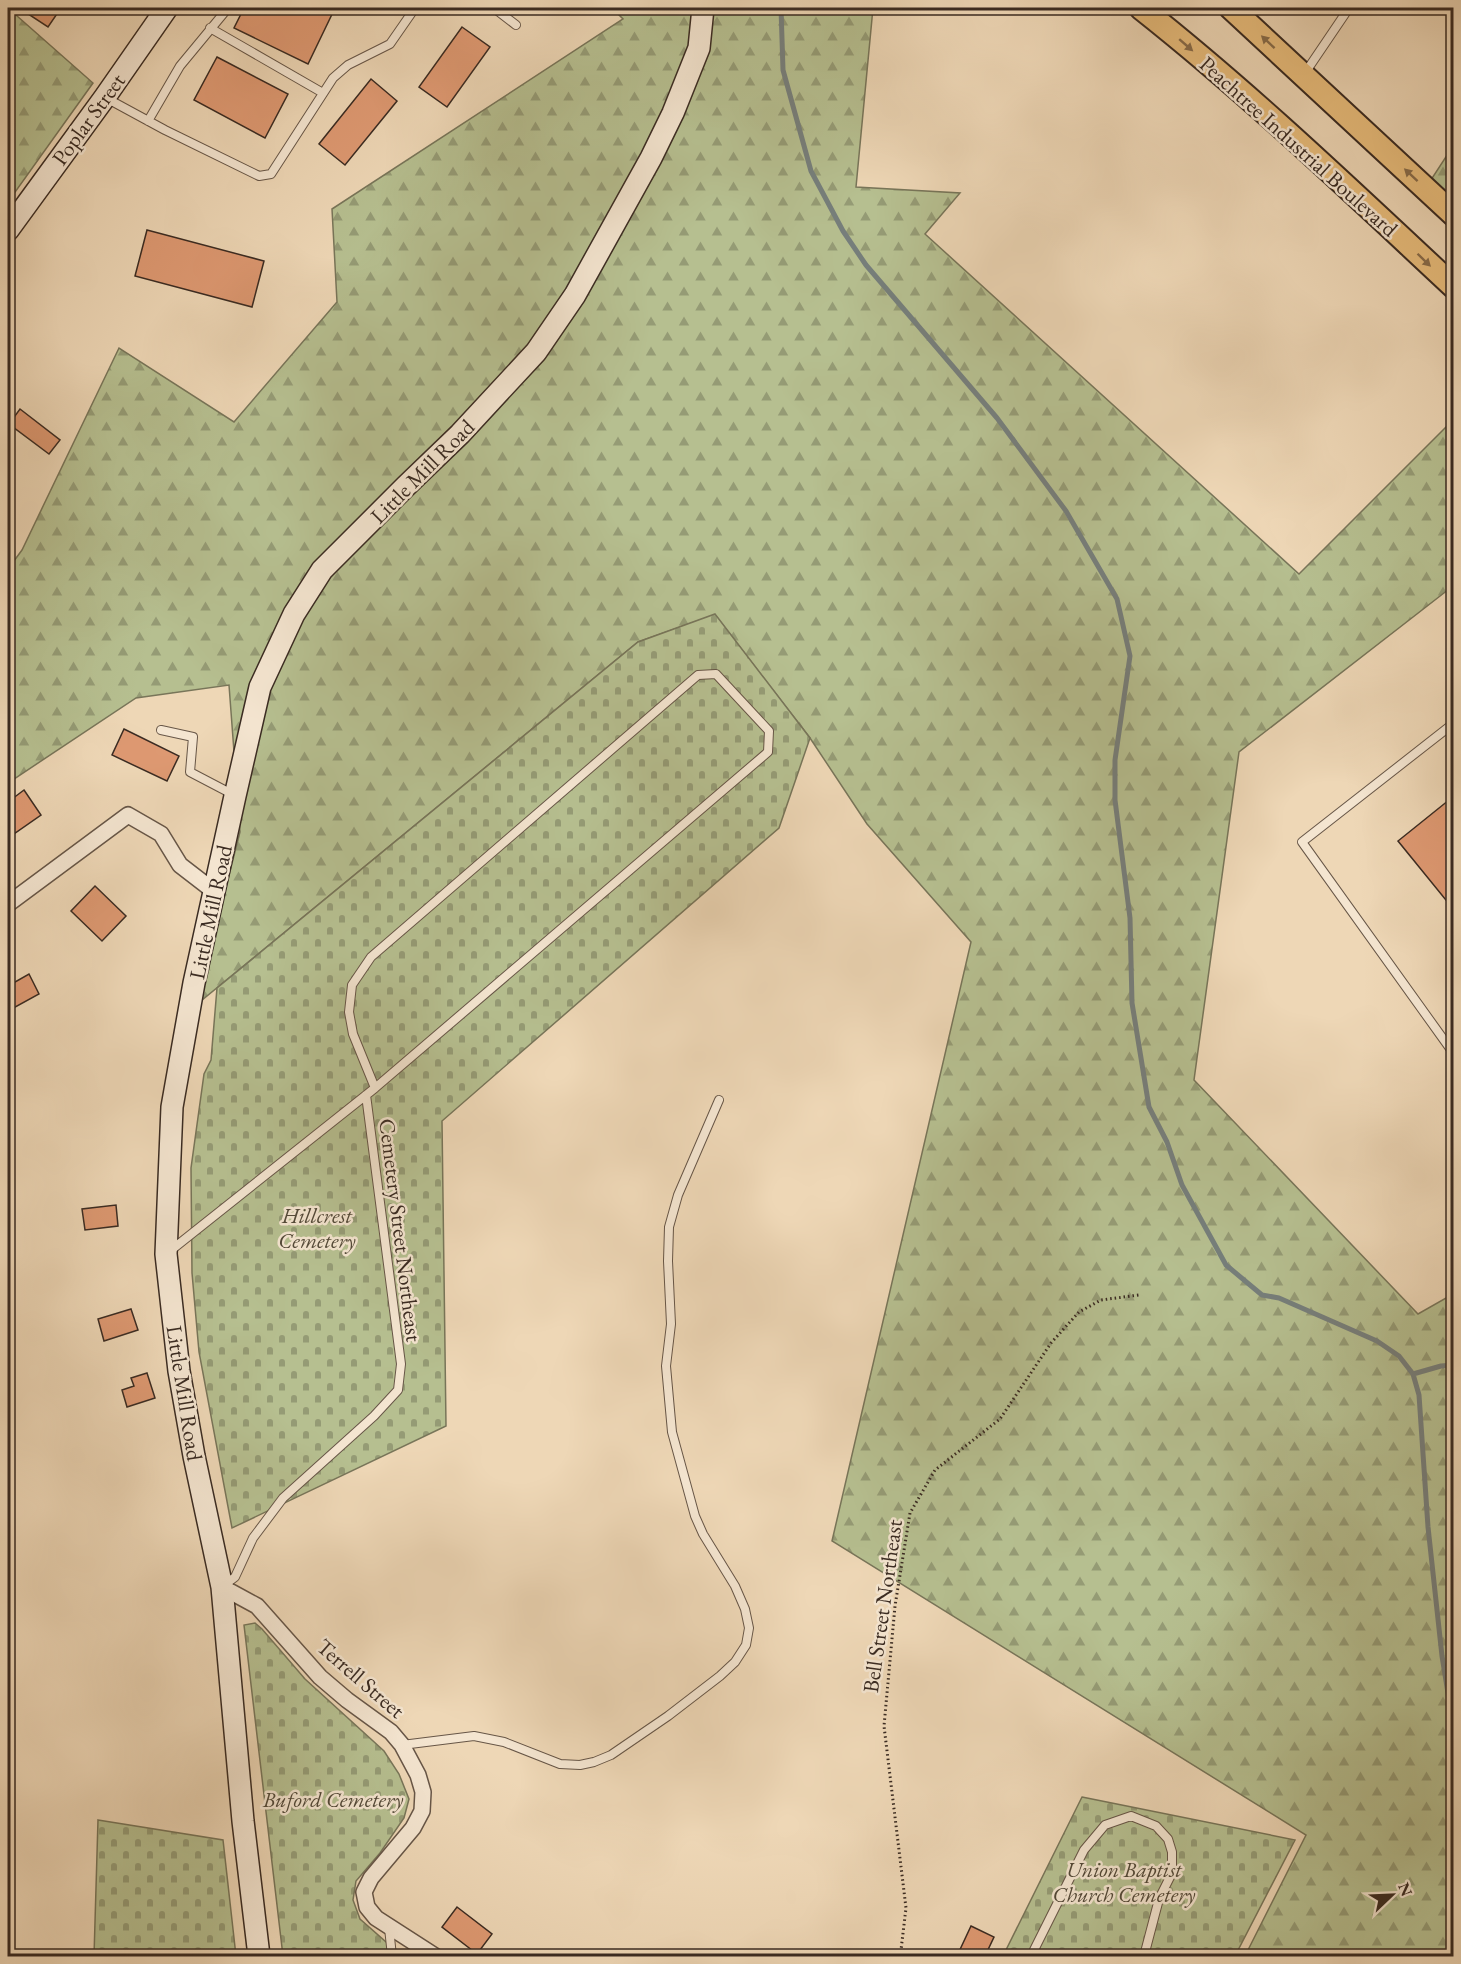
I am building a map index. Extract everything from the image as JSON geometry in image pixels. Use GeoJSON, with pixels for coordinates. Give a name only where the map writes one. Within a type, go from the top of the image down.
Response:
{"type":"FeatureCollection","features":[{"type":"Feature","properties":{"kind":"main road","name":"Peachtree Industrial Boulevard"},"geometry":{"type":"LineString","coordinates":[[1141,8],[1173,33],[1334,174],[1454,287]]}},
{"type":"Feature","properties":{"kind":"main road"},"geometry":{"type":"LineString","coordinates":[[1231,8],[1454,215]]}},
{"type":"Feature","properties":{"kind":"street","name":"Poplar Street"},"geometry":{"type":"LineString","coordinates":[[8,230],[105,98],[167,8]]}},
{"type":"Feature","properties":{"kind":"street","name":"Little Mill Road"},"geometry":{"type":"LineString","coordinates":[[259,1956],[243,1821],[222,1587],[194,1456],[179,1371],[166,1254],[172,1107],[194,983],[235,796],[260,687],[294,614],[322,570],[460,434],[536,352],[575,295],[651,158],[673,113],[699,48],[703,8]]}},
{"type":"Feature","properties":{"kind":"street"},"geometry":{"type":"LineString","coordinates":[[8,904],[128,815],[161,834],[180,865],[215,892]]}},
{"type":"Feature","properties":{"kind":"street","name":"Terrell Street"},"geometry":{"type":"LineString","coordinates":[[222,1587],[257,1606],[320,1677],[391,1732],[402,1744],[418,1775],[423,1792],[422,1811],[413,1828],[370,1878],[364,1892],[367,1907],[376,1918],[435,1956]]}},
{"type":"Feature","properties":{"kind":"lane"},"geometry":{"type":"LineString","coordinates":[[148,121],[180,66],[228,8]]}},
{"type":"Feature","properties":{"kind":"lane"},"geometry":{"type":"LineString","coordinates":[[105,98],[259,176],[272,174],[333,78],[348,65],[390,44],[413,8]]}},
{"type":"Feature","properties":{"kind":"lane"},"geometry":{"type":"LineString","coordinates":[[494,8],[516,25]]}},
{"type":"Feature","properties":{"kind":"lane"},"geometry":{"type":"LineString","coordinates":[[1304,75],[1349,8]]}},
{"type":"Feature","properties":{"kind":"lane"},"geometry":{"type":"LineString","coordinates":[[210,28],[324,93]]}},
{"type":"Feature","properties":{"kind":"lane"},"geometry":{"type":"LineString","coordinates":[[166,1254],[375,1088],[768,752],[769,731],[716,674],[698,675],[371,957],[352,985],[349,1012],[352,1034],[375,1088]]}},
{"type":"Feature","properties":{"kind":"lane"},"geometry":{"type":"LineString","coordinates":[[1454,723],[1302,842],[1454,1054]]}},
{"type":"Feature","properties":{"kind":"lane"},"geometry":{"type":"LineString","coordinates":[[161,730],[193,737],[190,772],[235,796]]}},
{"type":"Feature","properties":{"kind":"lane","name":"Cemetery Street Northeast"},"geometry":{"type":"LineString","coordinates":[[222,1587],[235,1577],[253,1538],[283,1498],[374,1416],[398,1390],[401,1364],[366,1095]]}},
{"type":"Feature","properties":{"kind":"lane"},"geometry":{"type":"LineString","coordinates":[[402,1744],[474,1736],[504,1742],[560,1764],[580,1765],[594,1762],[611,1755],[703,1690],[735,1662],[746,1645],[749,1628],[745,1609],[735,1586],[695,1516],[672,1432],[666,1375],[671,1324],[669,1227],[678,1195],[719,1100]]}},
{"type":"Feature","properties":{"kind":"lane"},"geometry":{"type":"LineString","coordinates":[[1031,1956],[1084,1850],[1105,1825],[1131,1816],[1156,1826],[1168,1839],[1172,1852],[1172,1873],[1159,1899],[1144,1956]]}},
{"type":"Feature","properties":{"kind":"lane"},"geometry":{"type":"LineString","coordinates":[[388,1926],[392,1956]]}},
{"type":"Feature","properties":{"kind":"path","name":"Bell Street Northeast"},"geometry":{"type":"LineString","coordinates":[[898,1956],[902,1950],[906,1908],[884,1726],[896,1606],[910,1513],[935,1470],[1000,1419],[1051,1343],[1079,1312],[1101,1300],[1138,1295]]}},
{"type":"Feature","properties":{"kind":"green space"},"geometry":{"type":"Polygon","coordinates":[[[8,8],[93,83],[8,202],[8,8]]]}},
{"type":"Feature","properties":{"kind":"green space"},"geometry":{"type":"Polygon","coordinates":[[[612,8],[873,8],[856,187],[960,193],[925,234],[1299,574],[1453,420],[1453,586],[1239,752],[1194,1080],[1418,1314],[1453,1294],[1453,1956],[1245,1956],[1306,1835],[832,1541],[971,942],[867,824],[810,738],[715,615],[638,642],[196,1005],[240,832],[229,685],[136,698],[8,783],[8,569],[22,550],[119,348],[234,422],[337,302],[332,209],[623,19],[612,8]]]}},
{"type":"Feature","properties":{"kind":"green space"},"geometry":{"type":"Polygon","coordinates":[[[1453,146],[1453,217],[1423,192],[1453,146]]]}},
{"type":"Feature","properties":{"kind":"green space","name":"Hillcrest Cemetery"},"geometry":{"type":"Polygon","coordinates":[[[715,614],[810,738],[779,828],[442,1121],[446,1426],[232,1528],[199,1352],[192,1273],[191,1168],[204,1074],[211,1060],[217,988],[638,642],[715,614]]]}},
{"type":"Feature","properties":{"kind":"green space","name":"Buford Cemetery"},"geometry":{"type":"Polygon","coordinates":[[[255,1623],[305,1679],[384,1751],[399,1774],[409,1799],[404,1818],[380,1853],[356,1881],[353,1900],[360,1919],[402,1956],[283,1956],[244,1625],[255,1623]]]}},
{"type":"Feature","properties":{"kind":"green space","name":"Union Baptist Church Cemetery"},"geometry":{"type":"Polygon","coordinates":[[[1082,1797],[1295,1840],[1235,1956],[1003,1956],[1082,1797]]]}},
{"type":"Feature","properties":{"kind":"green space","name":"Buford Cemetery"},"geometry":{"type":"Polygon","coordinates":[[[98,1820],[223,1840],[236,1956],[94,1956],[98,1820]]]}},
{"type":"Feature","properties":{"kind":"building"},"geometry":{"type":"Polygon","coordinates":[[[19,8],[61,8],[48,27],[19,8]]]}},
{"type":"Feature","properties":{"kind":"building"},"geometry":{"type":"Polygon","coordinates":[[[244,8],[335,8],[308,64],[234,28],[244,8]]]}},
{"type":"Feature","properties":{"kind":"building"},"geometry":{"type":"Polygon","coordinates":[[[462,27],[490,47],[447,107],[419,87],[462,27]]]}},
{"type":"Feature","properties":{"kind":"building"},"geometry":{"type":"Polygon","coordinates":[[[217,57],[288,94],[265,138],[194,100],[217,57]]]}},
{"type":"Feature","properties":{"kind":"building"},"geometry":{"type":"Polygon","coordinates":[[[371,79],[397,101],[345,165],[319,144],[371,79]]]}},
{"type":"Feature","properties":{"kind":"building"},"geometry":{"type":"Polygon","coordinates":[[[147,230],[264,261],[252,307],[135,276],[147,230]]]}},
{"type":"Feature","properties":{"kind":"building"},"geometry":{"type":"Polygon","coordinates":[[[20,409],[60,440],[49,454],[9,424],[20,409]]]}},
{"type":"Feature","properties":{"kind":"building"},"geometry":{"type":"Polygon","coordinates":[[[124,729],[179,756],[167,781],[112,755],[124,729]]]}},
{"type":"Feature","properties":{"kind":"building"},"geometry":{"type":"Polygon","coordinates":[[[24,790],[41,815],[8,838],[8,802],[24,790]]]}},
{"type":"Feature","properties":{"kind":"building"},"geometry":{"type":"Polygon","coordinates":[[[1454,796],[1454,910],[1398,841],[1454,796]]]}},
{"type":"Feature","properties":{"kind":"building"},"geometry":{"type":"Polygon","coordinates":[[[95,886],[126,916],[102,941],[71,911],[95,886]]]}},
{"type":"Feature","properties":{"kind":"building"},"geometry":{"type":"Polygon","coordinates":[[[29,974],[39,994],[8,1011],[8,986],[29,974]]]}},
{"type":"Feature","properties":{"kind":"building"},"geometry":{"type":"Polygon","coordinates":[[[116,1205],[118,1226],[85,1230],[82,1209],[116,1205]]]}},
{"type":"Feature","properties":{"kind":"building"},"geometry":{"type":"Polygon","coordinates":[[[131,1309],[138,1330],[104,1341],[98,1319],[131,1309]]]}},
{"type":"Feature","properties":{"kind":"building"},"geometry":{"type":"Polygon","coordinates":[[[147,1373],[155,1398],[127,1407],[122,1390],[134,1386],[131,1378],[147,1373]]]}},
{"type":"Feature","properties":{"kind":"building"},"geometry":{"type":"Polygon","coordinates":[[[457,1907],[492,1934],[477,1954],[442,1927],[457,1907]]]}},
{"type":"Feature","properties":{"kind":"building"},"geometry":{"type":"Polygon","coordinates":[[[971,1926],[994,1937],[985,1956],[957,1956],[971,1926]]]}},
{"type":"Feature","properties":{"kind":"waterway"},"geometry":{"type":"LineString","coordinates":[[781,8],[783,70],[811,171],[843,231],[866,265],[997,418],[1066,511],[1117,599],[1130,656],[1115,760],[1115,800],[1130,918],[1132,1003],[1149,1107],[1167,1142],[1182,1185],[1226,1265],[1262,1295],[1279,1298],[1377,1341],[1399,1356],[1413,1374],[1419,1395],[1428,1527],[1442,1656],[1454,1730]]}},
{"type":"Feature","properties":{"kind":"waterway"},"geometry":{"type":"LineString","coordinates":[[1413,1374],[1441,1366],[1454,1365]]}}]}
